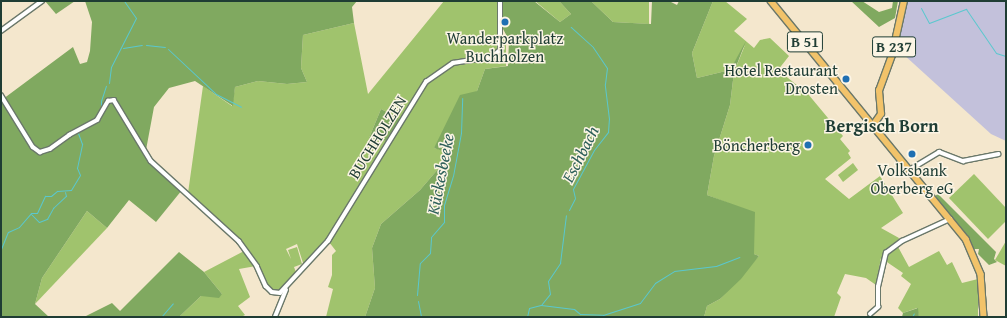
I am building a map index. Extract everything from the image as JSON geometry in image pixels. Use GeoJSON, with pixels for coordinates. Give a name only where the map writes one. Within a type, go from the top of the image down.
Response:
{"type":"FeatureCollection","features":[{"type":"Feature","properties":{"kind":"main road","name":"B 51"},"geometry":{"type":"LineString","coordinates":[[771,1],[911,169],[970,246],[980,268],[984,290],[984,317]]}},
{"type":"Feature","properties":{"kind":"main road","name":"B 237"},"geometry":{"type":"LineString","coordinates":[[874,124],[880,114],[880,91],[892,55],[904,1]]}},
{"type":"Feature","properties":{"kind":"street"},"geometry":{"type":"LineString","coordinates":[[1,31],[42,1]]}},
{"type":"Feature","properties":{"kind":"street","name":"BUCHHOLZEN"},"geometry":{"type":"LineString","coordinates":[[274,317],[286,289],[328,240],[426,82],[453,63],[496,54],[501,47],[500,1]]}},
{"type":"Feature","properties":{"kind":"street"},"geometry":{"type":"LineString","coordinates":[[1,95],[36,150],[50,149],[77,130],[97,120],[108,101],[113,99],[152,163],[243,245],[268,289],[278,293],[286,289]]}},
{"type":"Feature","properties":{"kind":"street"},"geometry":{"type":"LineString","coordinates":[[911,169],[939,152],[961,160],[982,159],[998,154]]}},
{"type":"Feature","properties":{"kind":"street"},"geometry":{"type":"LineString","coordinates":[[870,314],[878,307],[878,287],[886,252],[902,241],[950,219]]}},
{"type":"Feature","properties":{"kind":"shaded area"},"geometry":{"type":"Polygon","coordinates":[[[902,1],[1006,1],[1006,141],[991,134],[892,44],[902,1]]]}},
{"type":"Feature","properties":{"kind":"green space"},"geometry":{"type":"Polygon","coordinates":[[[45,1],[75,1],[56,14],[45,1]]]}},
{"type":"Feature","properties":{"kind":"green space"},"geometry":{"type":"Polygon","coordinates":[[[85,1],[357,1],[352,7],[354,23],[303,35],[301,68],[307,82],[287,84],[258,81],[235,87],[233,106],[195,81],[169,88],[154,107],[146,150],[148,159],[182,190],[156,222],[129,200],[107,228],[87,211],[42,278],[35,304],[49,317],[1,317],[1,97],[3,99],[73,47],[80,64],[87,62],[90,51],[92,22],[85,1]]]}},
{"type":"Feature","properties":{"kind":"green space"},"geometry":{"type":"Polygon","coordinates":[[[444,1],[498,1],[500,28],[497,51],[486,56],[456,60],[441,68],[425,81],[400,119],[381,109],[369,138],[386,141],[330,235],[304,266],[297,244],[286,249],[291,259],[288,250],[297,247],[302,264],[294,267],[297,275],[281,291],[273,291],[267,286],[247,249],[188,193],[203,86],[232,106],[235,87],[258,81],[287,84],[307,82],[301,68],[303,35],[354,23],[368,94],[444,1]]]}},
{"type":"Feature","properties":{"kind":"green space"},"geometry":{"type":"Polygon","coordinates":[[[501,1],[534,1],[560,22],[571,14],[559,1],[591,1],[613,22],[651,24],[652,1],[669,1],[677,5],[679,1],[713,1],[692,53],[697,78],[730,70],[746,41],[734,72],[730,105],[714,156],[707,195],[755,212],[754,254],[759,256],[741,279],[720,299],[707,306],[704,317],[365,317],[375,288],[372,248],[381,224],[420,190],[451,154],[434,148],[460,95],[477,91],[485,69],[508,66],[509,40],[503,29],[501,1]]]}},
{"type":"Feature","properties":{"kind":"green space"},"geometry":{"type":"Polygon","coordinates":[[[535,1],[559,1],[571,14],[560,22],[535,1]]]}},
{"type":"Feature","properties":{"kind":"green space"},"geometry":{"type":"Polygon","coordinates":[[[591,1],[649,1],[649,24],[613,22],[591,1]]]}},
{"type":"Feature","properties":{"kind":"green space"},"geometry":{"type":"Polygon","coordinates":[[[713,1],[725,1],[747,19],[734,31],[754,48],[760,40],[770,38],[789,56],[778,70],[808,94],[843,136],[840,139],[850,151],[848,153],[851,158],[825,179],[849,199],[880,176],[903,213],[881,228],[899,238],[897,245],[909,267],[939,251],[947,265],[952,262],[962,283],[978,279],[978,317],[919,317],[917,308],[903,313],[898,308],[911,284],[901,276],[903,273],[881,258],[876,285],[866,278],[845,274],[837,293],[841,297],[834,317],[704,317],[707,306],[720,299],[759,256],[754,254],[728,203],[707,195],[714,156],[730,105],[734,72],[745,45],[730,70],[697,78],[692,53],[713,1]]]}},
{"type":"Feature","properties":{"kind":"green space"},"geometry":{"type":"Polygon","coordinates":[[[851,1],[862,1],[879,12],[892,8],[893,1],[898,1],[895,18],[879,27],[851,1]]]}},
{"type":"Feature","properties":{"kind":"green space"},"geometry":{"type":"Polygon","coordinates":[[[503,36],[506,43],[506,66],[485,69],[477,91],[434,148],[452,153],[420,190],[381,224],[372,248],[375,288],[365,317],[326,317],[333,289],[328,287],[332,275],[332,255],[336,251],[329,242],[427,82],[454,64],[496,57],[501,51],[503,36]]]}},
{"type":"Feature","properties":{"kind":"green space"},"geometry":{"type":"Polygon","coordinates":[[[381,109],[400,119],[386,141],[369,138],[381,109]]]}},
{"type":"Feature","properties":{"kind":"green space"},"geometry":{"type":"Polygon","coordinates":[[[853,163],[858,170],[843,182],[838,175],[853,163]]]}},
{"type":"Feature","properties":{"kind":"green space"},"geometry":{"type":"Polygon","coordinates":[[[974,174],[1006,208],[1006,221],[988,239],[949,198],[974,174]]]}},
{"type":"Feature","properties":{"kind":"green space"},"geometry":{"type":"Polygon","coordinates":[[[938,194],[996,252],[994,259],[997,262],[989,265],[978,254],[979,249],[972,249],[935,196],[938,194]]]}},
{"type":"Feature","properties":{"kind":"green space"},"geometry":{"type":"Polygon","coordinates":[[[87,211],[107,228],[35,304],[42,278],[87,211]]]}},
{"type":"Feature","properties":{"kind":"green space"},"geometry":{"type":"Polygon","coordinates":[[[1006,241],[1006,266],[995,260],[1006,241]]]}},
{"type":"Feature","properties":{"kind":"green space"},"geometry":{"type":"Polygon","coordinates":[[[246,250],[256,266],[239,269],[250,297],[238,306],[245,315],[241,317],[179,317],[201,296],[222,294],[204,272],[246,250]]]}},
{"type":"Feature","properties":{"kind":"green space"},"geometry":{"type":"Polygon","coordinates":[[[179,252],[204,272],[222,294],[219,298],[201,296],[179,317],[84,317],[112,303],[120,311],[179,252]]]}},
{"type":"Feature","properties":{"kind":"green space"},"geometry":{"type":"Polygon","coordinates":[[[918,308],[919,317],[902,317],[903,313],[918,308]]]}},
{"type":"Feature","properties":{"kind":"waterway"},"geometry":{"type":"LineString","coordinates":[[109,83],[111,67],[136,18],[124,1]]}},
{"type":"Feature","properties":{"kind":"waterway"},"geometry":{"type":"LineString","coordinates":[[921,8],[929,23],[966,9],[996,53],[1006,56]]}},
{"type":"Feature","properties":{"kind":"waterway","name":"Eschbach"},"geometry":{"type":"LineString","coordinates":[[569,210],[575,198],[573,189],[594,150],[608,132],[609,119],[605,84],[607,68],[593,47],[571,27]]}},
{"type":"Feature","properties":{"kind":"waterway"},"geometry":{"type":"LineString","coordinates":[[123,48],[142,45]]}},
{"type":"Feature","properties":{"kind":"waterway"},"geometry":{"type":"LineString","coordinates":[[146,45],[165,47]]}},
{"type":"Feature","properties":{"kind":"waterway"},"geometry":{"type":"LineString","coordinates":[[168,49],[216,94],[241,107]]}},
{"type":"Feature","properties":{"kind":"waterway"},"geometry":{"type":"LineString","coordinates":[[94,120],[101,108],[101,101],[106,86]]}},
{"type":"Feature","properties":{"kind":"waterway","name":"Kückesbeeke"},"geometry":{"type":"LineString","coordinates":[[417,295],[420,263],[430,253],[431,237],[444,222],[444,205],[453,176],[461,133],[462,98]]}},
{"type":"Feature","properties":{"kind":"waterway"},"geometry":{"type":"LineString","coordinates":[[75,129],[91,121]]}},
{"type":"Feature","properties":{"kind":"waterway"},"geometry":{"type":"LineString","coordinates":[[1,249],[8,232],[19,227],[31,213],[37,213],[45,196],[51,196],[57,191],[71,190],[80,175],[77,168],[82,144],[78,133]]}},
{"type":"Feature","properties":{"kind":"waterway"},"geometry":{"type":"LineString","coordinates":[[31,214],[39,222],[47,219],[53,208],[66,196],[65,192]]}},
{"type":"Feature","properties":{"kind":"waterway","name":"Eschbach"},"geometry":{"type":"LineString","coordinates":[[527,317],[529,308],[541,305],[550,294],[548,281],[560,263],[566,215]]}},
{"type":"Feature","properties":{"kind":"waterway"},"geometry":{"type":"LineString","coordinates":[[541,305],[574,309],[580,314],[603,315],[640,303],[655,283],[674,271],[716,266],[739,257]]}},
{"type":"Feature","properties":{"kind":"waterway","name":"Kückesbeeke"},"geometry":{"type":"LineString","coordinates":[[418,301],[421,317]]}},
{"type":"Feature","properties":{"kind":"waterway"},"geometry":{"type":"LineString","coordinates":[[161,317],[173,303]]}},
{"type":"Feature","properties":{"kind":"waterway"},"geometry":{"type":"LineString","coordinates":[[912,317],[914,313]]}},
{"type":"Feature","properties":{"kind":"place","name":"Wanderparkplatz Buchholzen"},"geometry":{"type":"Point","coordinates":[505,22]}},
{"type":"Feature","properties":{"kind":"place","name":"Hotel Restaurant Drosten"},"geometry":{"type":"Point","coordinates":[846,79]}},
{"type":"Feature","properties":{"kind":"place","name":"Böncherberg"},"geometry":{"type":"Point","coordinates":[808,145]}},
{"type":"Feature","properties":{"kind":"place","name":"Volksbank Oberberg eG"},"geometry":{"type":"Point","coordinates":[912,154]}},
{"type":"Feature","properties":{"kind":"district","name":"Bergisch Born"},"geometry":{"type":"Point","coordinates":[882,126]}}]}
